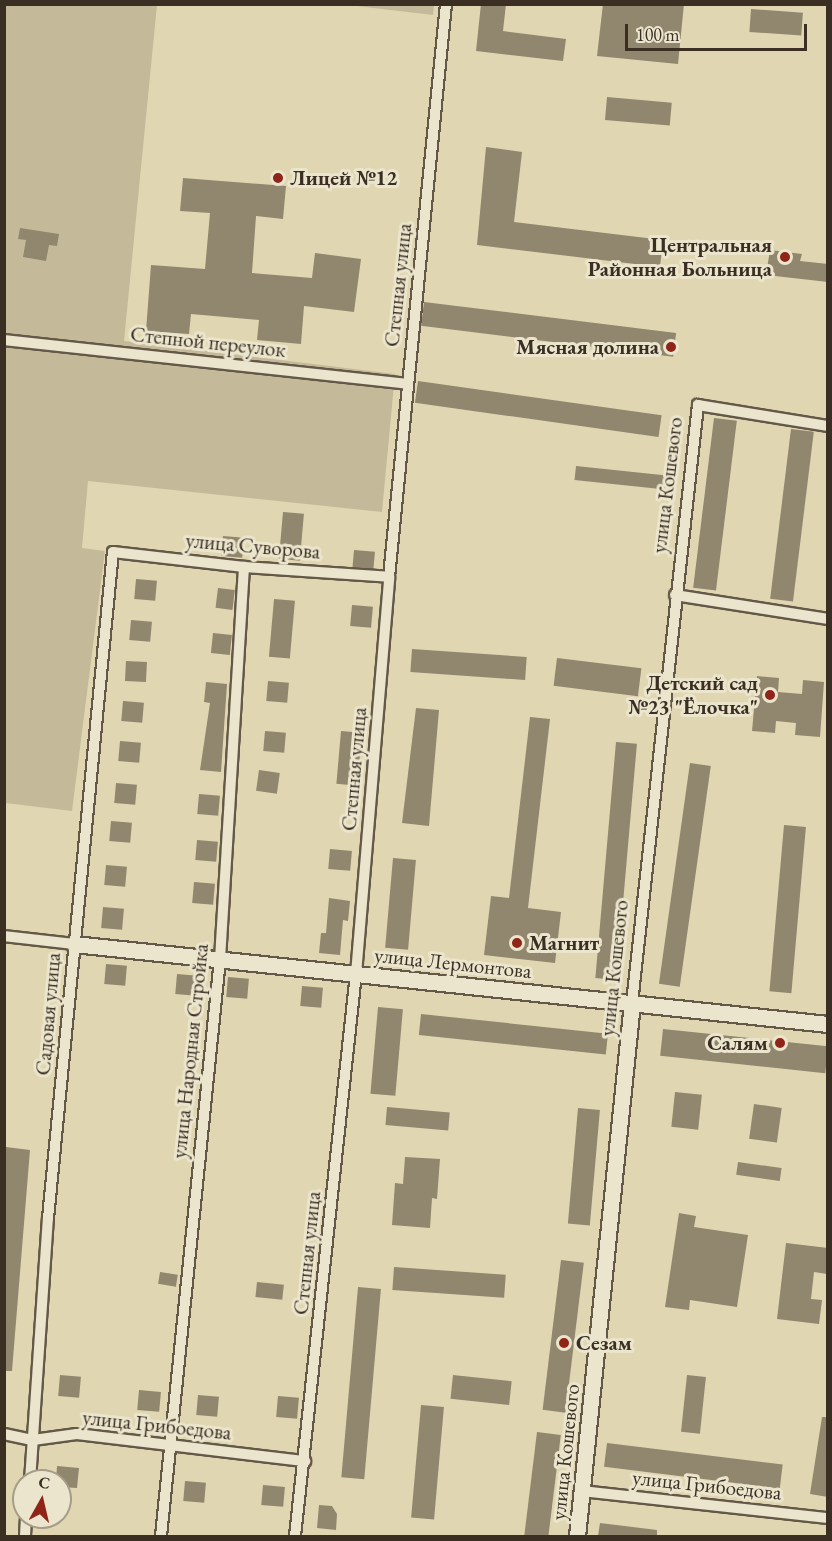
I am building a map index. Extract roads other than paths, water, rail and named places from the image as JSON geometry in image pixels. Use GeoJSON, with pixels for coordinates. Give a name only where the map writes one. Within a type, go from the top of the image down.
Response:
{"type":"FeatureCollection","features":[{"type":"Feature","properties":{"kind":"street","name":"Степная улица"},"geometry":{"type":"LineString","coordinates":[[295,1536],[305,1461],[356,974],[389,577],[446,4]]}},
{"type":"Feature","properties":{"kind":"street","name":"Степной переулок"},"geometry":{"type":"LineString","coordinates":[[4,340],[408,384]]}},
{"type":"Feature","properties":{"kind":"street","name":"улица Кошевого"},"geometry":{"type":"LineString","coordinates":[[577,1536],[675,595],[698,405],[828,426]]}},
{"type":"Feature","properties":{"kind":"street","name":"улица Суворова"},"geometry":{"type":"LineString","coordinates":[[113,552],[244,567],[389,577]]}},
{"type":"Feature","properties":{"kind":"street","name":"Садовая улица"},"geometry":{"type":"LineString","coordinates":[[31,1469],[48,1218],[113,552]]}},
{"type":"Feature","properties":{"kind":"street","name":"улица Народная Стройка"},"geometry":{"type":"LineString","coordinates":[[161,1536],[220,959],[244,567]]}},
{"type":"Feature","properties":{"kind":"street"},"geometry":{"type":"LineString","coordinates":[[675,595],[828,619]]}},
{"type":"Feature","properties":{"kind":"street"},"geometry":{"type":"LineString","coordinates":[[4,936],[74,944]]}},
{"type":"Feature","properties":{"kind":"street","name":"улица Лермонтова"},"geometry":{"type":"LineString","coordinates":[[74,944],[828,1024]]}},
{"type":"Feature","properties":{"kind":"street","name":"улица Грибоедова"},"geometry":{"type":"LineString","coordinates":[[4,1434],[33,1440],[77,1434],[170,1447],[305,1461]]}},
{"type":"Feature","properties":{"kind":"street","name":"улица Грибоедова"},"geometry":{"type":"LineString","coordinates":[[582,1491],[828,1518]]}},
{"type":"Feature","properties":{"kind":"place","name":"Лицей №12"},"geometry":{"type":"Point","coordinates":[278,178]}},
{"type":"Feature","properties":{"kind":"place","name":"Центральная Районная Больница"},"geometry":{"type":"Point","coordinates":[785,257]}},
{"type":"Feature","properties":{"kind":"place","name":"Мясная долина"},"geometry":{"type":"Point","coordinates":[671,347]}},
{"type":"Feature","properties":{"kind":"place","name":"Детский сад №23 \"Ёлочка\""},"geometry":{"type":"Point","coordinates":[770,695]}},
{"type":"Feature","properties":{"kind":"place","name":"Магнит"},"geometry":{"type":"Point","coordinates":[517,943]}},
{"type":"Feature","properties":{"kind":"place","name":"Салям"},"geometry":{"type":"Point","coordinates":[780,1043]}},
{"type":"Feature","properties":{"kind":"place","name":"Сезам"},"geometry":{"type":"Point","coordinates":[564,1343]}}]}
